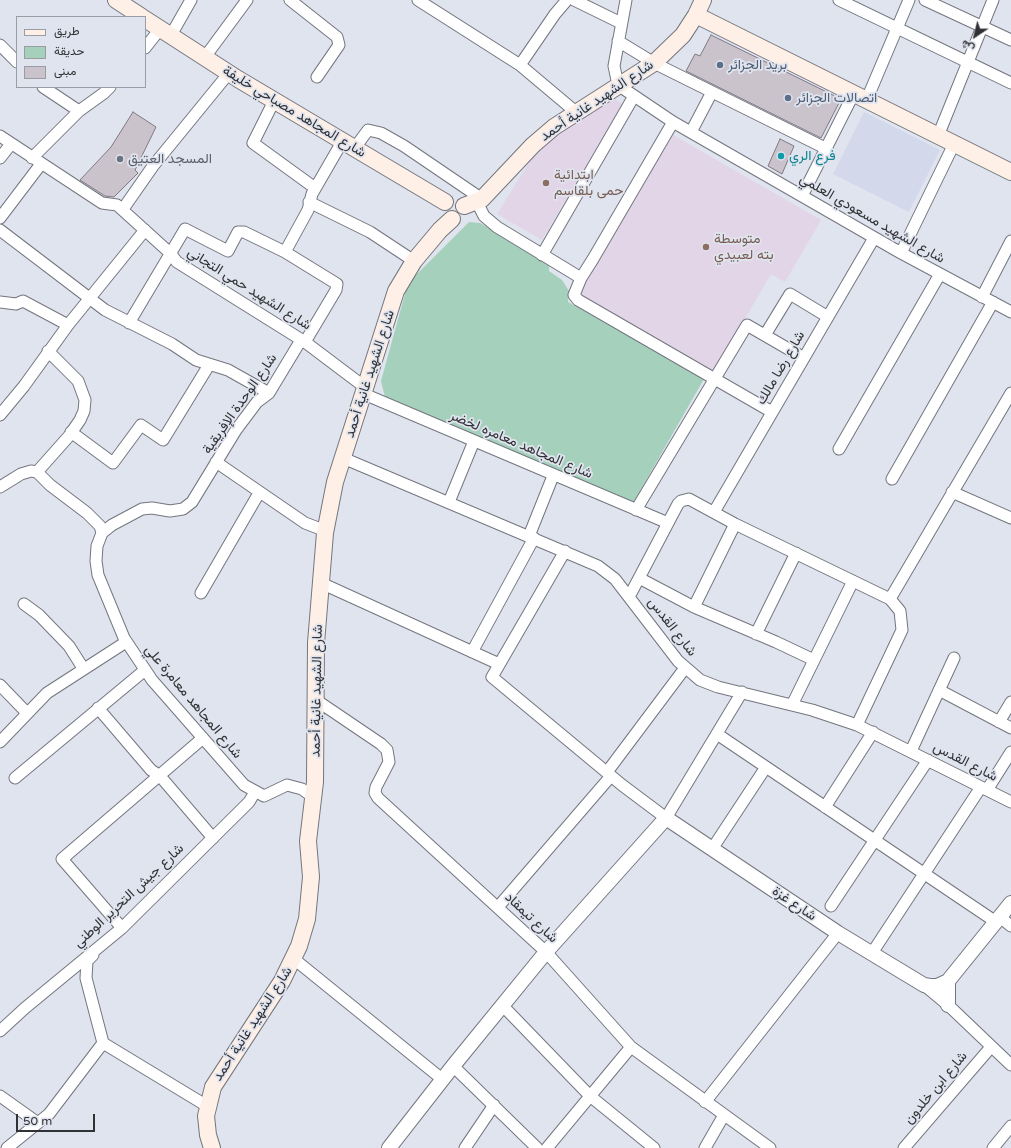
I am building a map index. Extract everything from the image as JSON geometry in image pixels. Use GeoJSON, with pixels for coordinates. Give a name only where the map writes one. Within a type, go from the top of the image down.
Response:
{"type":"FeatureCollection","features":[{"type":"Feature","properties":{"kind":"main road"},"geometry":{"type":"LineString","coordinates":[[116,0],[140,16]]}},
{"type":"Feature","properties":{"kind":"main road","name":"شارع الشهيد غانية أحمد"},"geometry":{"type":"LineString","coordinates":[[212,1148],[206,1126],[207,1106],[217,1078],[282,981],[294,958],[303,932],[309,905],[312,877],[308,841],[314,797],[316,643],[326,531],[330,508],[343,458],[396,292],[414,260],[460,208],[554,127],[654,63],[680,39],[696,15],[703,0]]}},
{"type":"Feature","properties":{"kind":"main road"},"geometry":{"type":"LineString","coordinates":[[696,15],[1011,172]]}},
{"type":"Feature","properties":{"kind":"main road","name":"شارع المجاهد مصباحي خليفة"},"geometry":{"type":"LineString","coordinates":[[146,20],[274,101],[348,145],[460,208]]}},
{"type":"Feature","properties":{"kind":"street"},"geometry":{"type":"LineString","coordinates":[[146,47],[165,32],[191,0]]}},
{"type":"Feature","properties":{"kind":"street"},"geometry":{"type":"LineString","coordinates":[[205,58],[247,0]]}},
{"type":"Feature","properties":{"kind":"street"},"geometry":{"type":"LineString","coordinates":[[290,0],[337,38],[340,45],[317,77]]}},
{"type":"Feature","properties":{"kind":"street"},"geometry":{"type":"LineString","coordinates":[[418,0],[520,65],[577,112]]}},
{"type":"Feature","properties":{"kind":"street"},"geometry":{"type":"LineString","coordinates":[[520,65],[555,14],[567,0]]}},
{"type":"Feature","properties":{"kind":"street"},"geometry":{"type":"LineString","coordinates":[[574,0],[621,23]]}},
{"type":"Feature","properties":{"kind":"street"},"geometry":{"type":"LineString","coordinates":[[618,85],[614,66],[626,0]]}},
{"type":"Feature","properties":{"kind":"street"},"geometry":{"type":"LineString","coordinates":[[838,0],[1011,83]]}},
{"type":"Feature","properties":{"kind":"street"},"geometry":{"type":"LineString","coordinates":[[802,196],[827,149],[861,96],[897,29],[909,0]]}},
{"type":"Feature","properties":{"kind":"street"},"geometry":{"type":"LineString","coordinates":[[925,0],[1011,40]]}},
{"type":"Feature","properties":{"kind":"street"},"geometry":{"type":"LineString","coordinates":[[938,136],[993,0]]}},
{"type":"Feature","properties":{"kind":"street"},"geometry":{"type":"LineString","coordinates":[[618,41],[654,63],[827,149]]}},
{"type":"Feature","properties":{"kind":"street"},"geometry":{"type":"LineString","coordinates":[[0,45],[16,61]]}},
{"type":"Feature","properties":{"kind":"street"},"geometry":{"type":"LineString","coordinates":[[122,209],[153,166],[229,73]]}},
{"type":"Feature","properties":{"kind":"street","name":"شارع الشهيد مسعودي العلمي"},"geometry":{"type":"LineString","coordinates":[[618,85],[673,122],[874,238],[1011,312]]}},
{"type":"Feature","properties":{"kind":"street"},"geometry":{"type":"LineString","coordinates":[[44,88],[78,111]]}},
{"type":"Feature","properties":{"kind":"street"},"geometry":{"type":"LineString","coordinates":[[32,158],[78,111],[104,94],[109,88]]}},
{"type":"Feature","properties":{"kind":"street"},"geometry":{"type":"LineString","coordinates":[[691,132],[712,92]]}},
{"type":"Feature","properties":{"kind":"street"},"geometry":{"type":"LineString","coordinates":[[542,254],[634,96]]}},
{"type":"Feature","properties":{"kind":"street"},"geometry":{"type":"LineString","coordinates":[[274,101],[253,144],[284,165],[295,175],[316,188]]}},
{"type":"Feature","properties":{"kind":"street"},"geometry":{"type":"LineString","coordinates":[[673,122],[594,259],[581,278],[574,295],[578,300],[772,412]]}},
{"type":"Feature","properties":{"kind":"street"},"geometry":{"type":"LineString","coordinates":[[128,323],[185,229],[228,251],[238,232],[244,232],[285,252],[308,210],[309,202],[316,188],[348,145],[368,130],[381,134],[404,146],[460,208],[484,216],[497,227],[581,278]]}},
{"type":"Feature","properties":{"kind":"street","name":"شارع الشهيد حمي التجاني"},"geometry":{"type":"LineString","coordinates":[[0,136],[102,203],[113,204],[122,209],[170,253],[176,262],[188,271],[303,341],[365,391]]}},
{"type":"Feature","properties":{"kind":"street"},"geometry":{"type":"LineString","coordinates":[[0,158],[11,144]]}},
{"type":"Feature","properties":{"kind":"street"},"geometry":{"type":"LineString","coordinates":[[901,253],[954,144]]}},
{"type":"Feature","properties":{"kind":"street"},"geometry":{"type":"LineString","coordinates":[[0,218],[41,164]]}},
{"type":"Feature","properties":{"kind":"street"},"geometry":{"type":"LineString","coordinates":[[309,202],[370,232],[414,260]]}},
{"type":"Feature","properties":{"kind":"street"},"geometry":{"type":"LineString","coordinates":[[0,230],[90,300],[128,323],[165,341],[196,360],[228,370],[269,393]]}},
{"type":"Feature","properties":{"kind":"street"},"geometry":{"type":"LineString","coordinates":[[0,415],[24,386],[68,325],[90,300],[144,230]]}},
{"type":"Feature","properties":{"kind":"street","name":"شارع رضا مالك"},"geometry":{"type":"LineString","coordinates":[[714,512],[874,238]]}},
{"type":"Feature","properties":{"kind":"street"},"geometry":{"type":"LineString","coordinates":[[982,297],[1011,241]]}},
{"type":"Feature","properties":{"kind":"street","name":"شارع الوحدة الإفريقية"},"geometry":{"type":"LineString","coordinates":[[102,533],[112,525],[142,509],[152,508],[170,511],[183,509],[192,502],[216,462],[248,415],[258,402],[269,393],[303,341],[336,290],[337,284],[285,252]]}},
{"type":"Feature","properties":{"kind":"street"},"geometry":{"type":"LineString","coordinates":[[839,449],[940,274]]}},
{"type":"Feature","properties":{"kind":"street"},"geometry":{"type":"LineString","coordinates":[[765,336],[790,294],[828,317]]}},
{"type":"Feature","properties":{"kind":"street"},"geometry":{"type":"LineString","coordinates":[[0,302],[16,304],[23,301],[68,325]]}},
{"type":"Feature","properties":{"kind":"street"},"geometry":{"type":"LineString","coordinates":[[892,478],[993,302]]}},
{"type":"Feature","properties":{"kind":"street"},"geometry":{"type":"LineString","coordinates":[[636,510],[747,325],[804,358]]}},
{"type":"Feature","properties":{"kind":"street"},"geometry":{"type":"LineString","coordinates":[[37,472],[71,432],[84,411],[85,400],[78,381],[48,351]]}},
{"type":"Feature","properties":{"kind":"street"},"geometry":{"type":"LineString","coordinates":[[71,432],[113,463],[141,425],[163,440],[210,364]]}},
{"type":"Feature","properties":{"kind":"street","name":"شارع المجاهد معامره لخضر"},"geometry":{"type":"LineString","coordinates":[[365,391],[474,442],[668,523]]}},
{"type":"Feature","properties":{"kind":"street"},"geometry":{"type":"LineString","coordinates":[[890,599],[1011,393]]}},
{"type":"Feature","properties":{"kind":"street"},"geometry":{"type":"LineString","coordinates":[[449,502],[474,442]]}},
{"type":"Feature","properties":{"kind":"street","name":"شارع القدس"},"geometry":{"type":"LineString","coordinates":[[343,458],[589,561],[607,572],[629,597],[685,668],[709,684],[792,705],[857,725],[1011,802]]}},
{"type":"Feature","properties":{"kind":"street"},"geometry":{"type":"LineString","coordinates":[[216,462],[259,493],[305,523],[326,531]]}},
{"type":"Feature","properties":{"kind":"street"},"geometry":{"type":"LineString","coordinates":[[0,487],[21,474],[31,471],[37,472],[50,485],[95,521],[100,526],[102,533]]}},
{"type":"Feature","properties":{"kind":"street"},"geometry":{"type":"LineString","coordinates":[[472,652],[531,537],[553,476]]}},
{"type":"Feature","properties":{"kind":"street"},"geometry":{"type":"LineString","coordinates":[[952,492],[1011,518]]}},
{"type":"Feature","properties":{"kind":"street"},"geometry":{"type":"LineString","coordinates":[[201,593],[259,493]]}},
{"type":"Feature","properties":{"kind":"street"},"geometry":{"type":"LineString","coordinates":[[629,597],[678,504],[685,500],[694,500],[735,524],[890,599],[900,611],[902,630],[857,725]]}},
{"type":"Feature","properties":{"kind":"street"},"geometry":{"type":"LineString","coordinates":[[694,607],[735,524]]}},
{"type":"Feature","properties":{"kind":"street","name":"شارع المجاهد معامرة علي"},"geometry":{"type":"LineString","coordinates":[[102,533],[97,546],[96,561],[98,575],[126,642],[145,670],[203,738],[244,785],[255,792]]}},
{"type":"Feature","properties":{"kind":"street"},"geometry":{"type":"LineString","coordinates":[[565,551],[492,677],[609,774],[666,818]]}},
{"type":"Feature","properties":{"kind":"street"},"geometry":{"type":"LineString","coordinates":[[756,634],[796,554]]}},
{"type":"Feature","properties":{"kind":"street"},"geometry":{"type":"LineString","coordinates":[[639,578],[694,607],[814,660]]}},
{"type":"Feature","properties":{"kind":"street"},"geometry":{"type":"LineString","coordinates":[[792,705],[853,581]]}},
{"type":"Feature","properties":{"kind":"street"},"geometry":{"type":"LineString","coordinates":[[321,583],[499,664]]}},
{"type":"Feature","properties":{"kind":"street"},"geometry":{"type":"LineString","coordinates":[[24,604],[39,615],[61,637],[83,668]]}},
{"type":"Feature","properties":{"kind":"street"},"geometry":{"type":"LineString","coordinates":[[0,742],[26,713],[47,693],[83,668],[126,642]]}},
{"type":"Feature","properties":{"kind":"street"},"geometry":{"type":"LineString","coordinates":[[911,751],[954,658]]}},
{"type":"Feature","properties":{"kind":"street"},"geometry":{"type":"LineString","coordinates":[[498,907],[609,774],[685,668]]}},
{"type":"Feature","properties":{"kind":"street"},"geometry":{"type":"LineString","coordinates":[[15,778],[145,670]]}},
{"type":"Feature","properties":{"kind":"street"},"geometry":{"type":"LineString","coordinates":[[0,685],[26,713]]}},
{"type":"Feature","properties":{"kind":"street"},"geometry":{"type":"LineString","coordinates":[[939,690],[1011,728]]}},
{"type":"Feature","properties":{"kind":"street"},"geometry":{"type":"LineString","coordinates":[[389,1148],[452,1066],[546,952],[666,818],[742,692]]}},
{"type":"Feature","properties":{"kind":"street","name":"شارع تيمقاد"},"geometry":{"type":"LineString","coordinates":[[316,700],[385,746],[389,754],[389,762],[376,787],[378,798],[546,952],[631,1047],[770,1148]]}},
{"type":"Feature","properties":{"kind":"street"},"geometry":{"type":"LineString","coordinates":[[999,722],[1011,702]]}},
{"type":"Feature","properties":{"kind":"street"},"geometry":{"type":"LineString","coordinates":[[98,708],[151,770],[160,776],[213,838]]}},
{"type":"Feature","properties":{"kind":"street"},"geometry":{"type":"LineString","coordinates":[[825,807],[873,732]]}},
{"type":"Feature","properties":{"kind":"street"},"geometry":{"type":"LineString","coordinates":[[717,734],[925,874],[1011,926]]}},
{"type":"Feature","properties":{"kind":"street"},"geometry":{"type":"LineString","coordinates":[[122,928],[62,859],[203,738]]}},
{"type":"Feature","properties":{"kind":"street"},"geometry":{"type":"LineString","coordinates":[[872,953],[925,874],[1011,752]]}},
{"type":"Feature","properties":{"kind":"street"},"geometry":{"type":"LineString","coordinates":[[831,906],[928,760]]}},
{"type":"Feature","properties":{"kind":"street"},"geometry":{"type":"LineString","coordinates":[[712,849],[766,767]]}},
{"type":"Feature","properties":{"kind":"street"},"geometry":{"type":"LineString","coordinates":[[255,792],[264,796],[287,785],[302,789],[314,797]]}},
{"type":"Feature","properties":{"kind":"street","name":"شارع جيش التحرير الوطني"},"geometry":{"type":"LineString","coordinates":[[0,1031],[25,1008],[99,949],[122,928],[249,802],[255,792]]}},
{"type":"Feature","properties":{"kind":"street","name":"شارع غزة"},"geometry":{"type":"LineString","coordinates":[[666,818],[838,933],[924,985],[948,1005],[1011,1065]]}},
{"type":"Feature","properties":{"kind":"street"},"geometry":{"type":"LineString","coordinates":[[924,985],[937,986],[948,981],[1011,903]]}},
{"type":"Feature","properties":{"kind":"street"},"geometry":{"type":"LineString","coordinates":[[706,1102],[838,933]]}},
{"type":"Feature","properties":{"kind":"street"},"geometry":{"type":"LineString","coordinates":[[99,949],[88,961],[86,978],[103,1043],[207,1106]]}},
{"type":"Feature","properties":{"kind":"street"},"geometry":{"type":"LineString","coordinates":[[294,958],[442,1079]]}},
{"type":"Feature","properties":{"kind":"street"},"geometry":{"type":"LineString","coordinates":[[948,981],[948,1005]]}},
{"type":"Feature","properties":{"kind":"street"},"geometry":{"type":"LineString","coordinates":[[502,1005],[590,1096],[654,1148]]}},
{"type":"Feature","properties":{"kind":"street"},"geometry":{"type":"LineString","coordinates":[[7,1148],[49,1114],[103,1043]]}},
{"type":"Feature","properties":{"kind":"street"},"geometry":{"type":"LineString","coordinates":[[452,1066],[539,1148],[590,1096],[631,1047]]}},
{"type":"Feature","properties":{"kind":"street","name":"شارع ابن خلدون"},"geometry":{"type":"LineString","coordinates":[[904,1148],[991,1047]]}},
{"type":"Feature","properties":{"kind":"street"},"geometry":{"type":"LineString","coordinates":[[0,1096],[38,1123]]}},
{"type":"Feature","properties":{"kind":"street"},"geometry":{"type":"LineString","coordinates":[[465,1148],[494,1105]]}},
{"type":"Feature","properties":{"kind":"street"},"geometry":{"type":"LineString","coordinates":[[705,1148],[724,1115]]}},
{"type":"Feature","properties":{"kind":"street"},"geometry":{"type":"LineString","coordinates":[[993,1148],[1011,1126]]}},
{"type":"Feature","properties":{"kind":"shaded area","name":"ابتدائية حمى بلقاسم"},"geometry":{"type":"Polygon","coordinates":[[[614,98],[622,104],[542,240],[497,214],[535,153],[544,144],[614,98]]]}},
{"type":"Feature","properties":{"kind":"shaded area"},"geometry":{"type":"Polygon","coordinates":[[[864,112],[940,150],[909,212],[833,174],[864,112]]]}},
{"type":"Feature","properties":{"kind":"shaded area","name":"متوسطة بته لعبيدي"},"geometry":{"type":"Polygon","coordinates":[[[673,135],[821,220],[785,282],[771,274],[714,372],[579,294],[673,135]]]}},
{"type":"Feature","properties":{"kind":"green space"},"geometry":{"type":"Polygon","coordinates":[[[469,222],[480,223],[549,263],[549,271],[562,280],[569,291],[568,302],[704,379],[633,503],[385,397],[381,381],[408,283],[469,222]]]}},
{"type":"Feature","properties":{"kind":"building","name":"اتصالات الجزائر"},"geometry":{"type":"Polygon","coordinates":[[[711,35],[841,99],[821,138],[686,71],[695,54],[700,56],[711,35]]]}},
{"type":"Feature","properties":{"kind":"building","name":"المسجد العتيق"},"geometry":{"type":"Polygon","coordinates":[[[133,112],[156,127],[135,170],[138,173],[114,197],[105,196],[80,180],[111,147],[133,112]]]}},
{"type":"Feature","properties":{"kind":"building","name":"فرع الري"},"geometry":{"type":"Polygon","coordinates":[[[780,139],[794,146],[782,174],[768,166],[780,139]]]}},
{"type":"Feature","properties":{"kind":"place","name":"بريد الجزائر"},"geometry":{"type":"Point","coordinates":[720,65]}},
{"type":"Feature","properties":{"kind":"place","name":"اتصالات الجزائر"},"geometry":{"type":"Point","coordinates":[788,98]}},
{"type":"Feature","properties":{"kind":"place","name":"فرع الري"},"geometry":{"type":"Point","coordinates":[781,156]}},
{"type":"Feature","properties":{"kind":"place","name":"المسجد العتيق"},"geometry":{"type":"Point","coordinates":[120,159]}},
{"type":"Feature","properties":{"kind":"place","name":"ابتدائية حمى بلقاسم"},"geometry":{"type":"Point","coordinates":[546,183]}},
{"type":"Feature","properties":{"kind":"place","name":"متوسطة بته لعبيدي"},"geometry":{"type":"Point","coordinates":[706,247]}}]}
